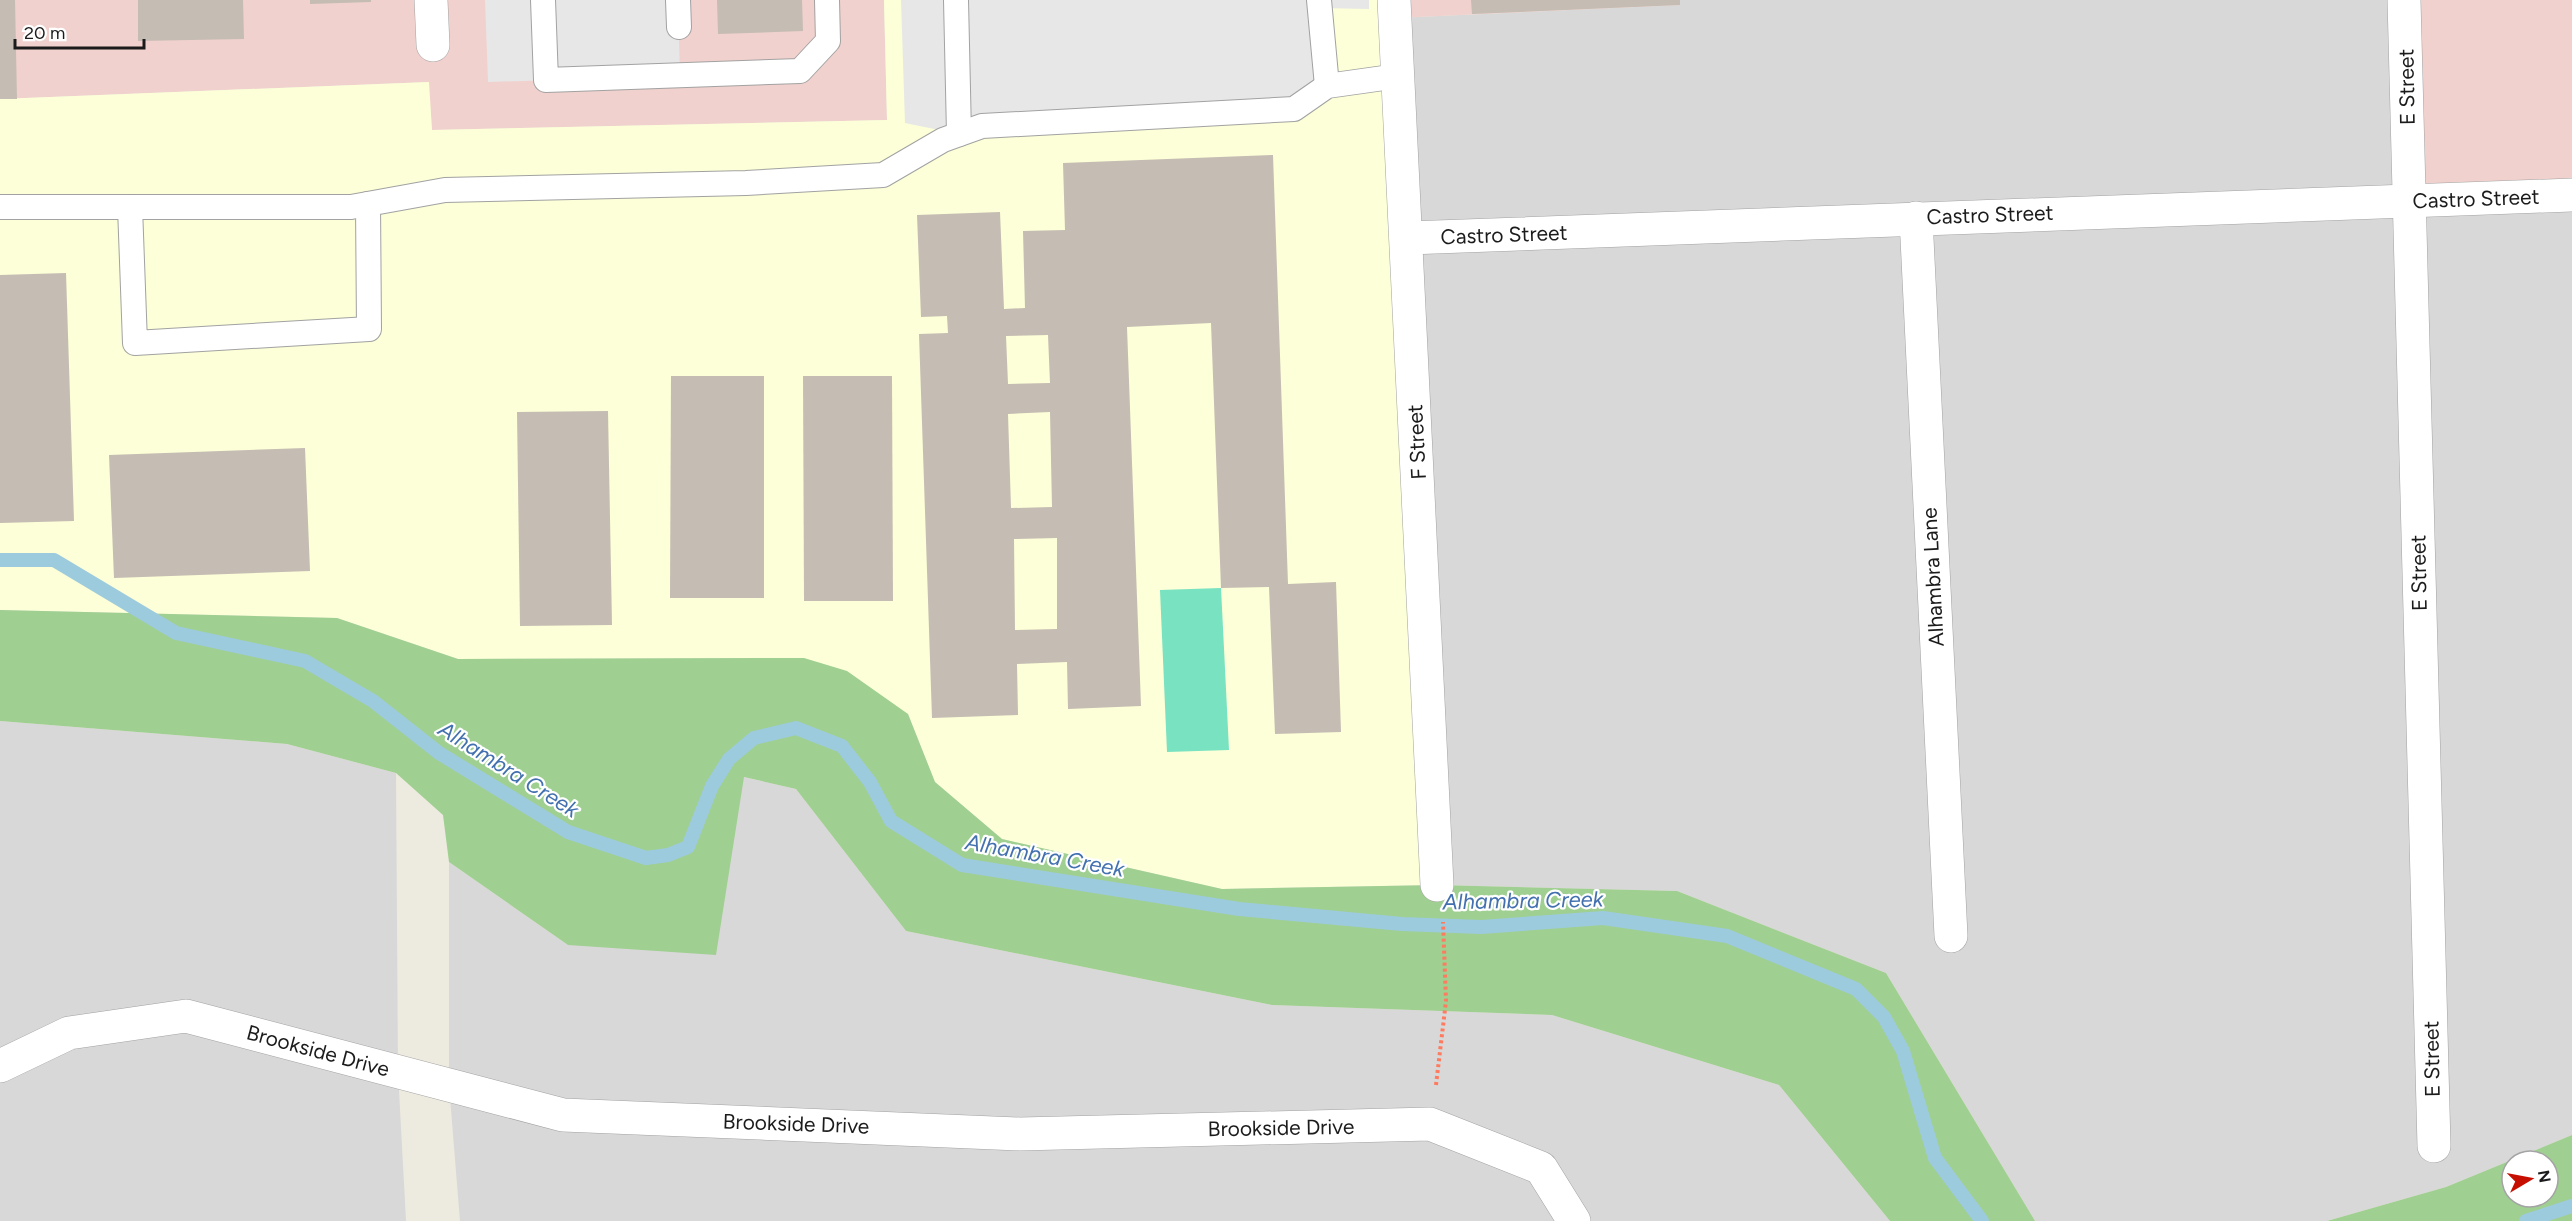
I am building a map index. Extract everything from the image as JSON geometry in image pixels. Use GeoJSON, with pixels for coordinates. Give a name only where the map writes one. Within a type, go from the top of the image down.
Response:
{"type":"FeatureCollection","features":[{"type":"Feature","properties":{"kind":"street"},"geometry":{"type":"LineString","coordinates":[[431,0],[433,45]]}},
{"type":"Feature","properties":{"kind":"street","name":"F Street"},"geometry":{"type":"LineString","coordinates":[[1394,0],[1408,238],[1437,885]]}},
{"type":"Feature","properties":{"kind":"street","name":"E Street"},"geometry":{"type":"LineString","coordinates":[[2404,0],[2434,1146]]}},
{"type":"Feature","properties":{"kind":"street","name":"Castro Street"},"geometry":{"type":"LineString","coordinates":[[1408,238],[2572,195]]}},
{"type":"Feature","properties":{"kind":"street","name":"Alhambra Lane"},"geometry":{"type":"LineString","coordinates":[[1916,218],[1951,936]]}},
{"type":"Feature","properties":{"kind":"street","name":"Brookside Drive"},"geometry":{"type":"LineString","coordinates":[[0,1066],[69,1033],[186,1017],[563,1115],[1020,1134],[1430,1124],[1541,1168],[1574,1221]]}},
{"type":"Feature","properties":{"kind":"lane"},"geometry":{"type":"LineString","coordinates":[[678,0],[679,27]]}},
{"type":"Feature","properties":{"kind":"lane"},"geometry":{"type":"LineString","coordinates":[[543,8],[546,80],[800,71],[828,41],[827,0]]}},
{"type":"Feature","properties":{"kind":"lane"},"geometry":{"type":"LineString","coordinates":[[956,0],[959,134]]}},
{"type":"Feature","properties":{"kind":"lane"},"geometry":{"type":"LineString","coordinates":[[1319,0],[1327,86]]}},
{"type":"Feature","properties":{"kind":"lane"},"geometry":{"type":"LineString","coordinates":[[0,207],[351,207],[445,190],[746,183],[883,175],[943,140],[982,126],[1294,109],[1327,86],[1398,76]]}},
{"type":"Feature","properties":{"kind":"lane"},"geometry":{"type":"LineString","coordinates":[[130,207],[135,343],[369,329],[368,204]]}},
{"type":"Feature","properties":{"kind":"path"},"geometry":{"type":"LineString","coordinates":[[1430,1124],[1446,1001],[1445,937],[1437,885]]}},
{"type":"Feature","properties":{"kind":"shaded area"},"geometry":{"type":"Polygon","coordinates":[[[0,0],[884,0],[887,120],[432,130],[428,82],[0,99],[0,0]]]}},
{"type":"Feature","properties":{"kind":"shaded area"},"geometry":{"type":"Polygon","coordinates":[[[485,0],[678,0],[680,76],[488,82],[485,0]]]}},
{"type":"Feature","properties":{"kind":"shaded area"},"geometry":{"type":"Polygon","coordinates":[[[884,0],[1394,0],[1437,885],[1222,889],[1002,839],[935,782],[908,714],[804,658],[458,659],[337,618],[0,610],[0,99],[429,82],[432,130],[887,120],[884,0]]]}},
{"type":"Feature","properties":{"kind":"shaded area"},"geometry":{"type":"Polygon","coordinates":[[[901,0],[1369,0],[1369,9],[1320,8],[1327,86],[1294,109],[959,134],[905,123],[901,0]]]}},
{"type":"Feature","properties":{"kind":"shaded area"},"geometry":{"type":"Polygon","coordinates":[[[1394,0],[1680,0],[1680,5],[1395,18],[1394,0]]]}},
{"type":"Feature","properties":{"kind":"shaded area"},"geometry":{"type":"Polygon","coordinates":[[[1680,0],[2404,0],[2572,195],[2572,1135],[2538,1149],[2500,1149],[2500,1165],[2446,1187],[2327,1221],[2035,1221],[1886,973],[1677,891],[1437,885],[1395,18],[1680,5],[1680,0]]]}},
{"type":"Feature","properties":{"kind":"shaded area"},"geometry":{"type":"Polygon","coordinates":[[[2404,0],[2572,0],[2572,195],[2410,201],[2404,0]]]}},
{"type":"Feature","properties":{"kind":"shaded area"},"geometry":{"type":"Polygon","coordinates":[[[0,721],[287,744],[396,773],[398,1072],[406,1221],[0,1221],[0,721]]]}},
{"type":"Feature","properties":{"kind":"shaded area"},"geometry":{"type":"Polygon","coordinates":[[[744,777],[796,789],[906,931],[1272,1005],[1552,1015],[1779,1085],[1890,1221],[460,1221],[449,1085],[449,862],[568,945],[744,777]]]}},
{"type":"Feature","properties":{"kind":"green space"},"geometry":{"type":"Polygon","coordinates":[[[1221,588],[1229,750],[1167,752],[1160,590],[1221,588]]]}},
{"type":"Feature","properties":{"kind":"green space"},"geometry":{"type":"Polygon","coordinates":[[[0,610],[337,618],[458,659],[804,658],[847,671],[908,714],[935,782],[1002,839],[1222,889],[1437,885],[1677,891],[1886,973],[2035,1221],[1890,1221],[1779,1085],[1552,1015],[1272,1005],[906,931],[796,789],[744,777],[716,955],[568,945],[449,862],[443,815],[396,773],[287,744],[0,721],[0,610]]]}},
{"type":"Feature","properties":{"kind":"green space"},"geometry":{"type":"Polygon","coordinates":[[[2572,1135],[2572,1221],[2327,1221],[2446,1187],[2500,1165],[2500,1209],[2560,1209],[2560,1149],[2538,1149],[2572,1135]]]}},
{"type":"Feature","properties":{"kind":"building"},"geometry":{"type":"Polygon","coordinates":[[[0,0],[15,0],[17,99],[0,99],[0,0]]]}},
{"type":"Feature","properties":{"kind":"building"},"geometry":{"type":"Polygon","coordinates":[[[138,0],[243,0],[244,39],[138,41],[138,0]]]}},
{"type":"Feature","properties":{"kind":"building"},"geometry":{"type":"Polygon","coordinates":[[[310,0],[371,0],[371,2],[310,4],[310,0]]]}},
{"type":"Feature","properties":{"kind":"building"},"geometry":{"type":"Polygon","coordinates":[[[717,0],[802,0],[803,31],[718,34],[717,0]]]}},
{"type":"Feature","properties":{"kind":"building"},"geometry":{"type":"Polygon","coordinates":[[[1471,0],[1680,0],[1680,5],[1472,14],[1471,0]]]}},
{"type":"Feature","properties":{"kind":"building"},"geometry":{"type":"Polygon","coordinates":[[[1273,155],[1288,584],[1336,582],[1341,732],[1275,734],[1269,587],[1221,588],[1211,323],[1127,327],[1141,706],[1068,709],[1067,662],[1017,664],[1018,715],[932,718],[919,334],[948,333],[947,316],[921,317],[917,215],[1000,212],[1004,309],[1025,308],[1023,231],[1065,230],[1063,163],[1273,155]],[[1048,335],[1006,336],[1008,384],[1050,383],[1048,335]],[[1050,412],[1008,414],[1011,508],[1052,507],[1050,412]],[[1057,538],[1014,539],[1015,630],[1057,629],[1057,538]]]}},
{"type":"Feature","properties":{"kind":"building"},"geometry":{"type":"Polygon","coordinates":[[[66,273],[74,521],[0,523],[0,275],[66,273]]]}},
{"type":"Feature","properties":{"kind":"building"},"geometry":{"type":"Polygon","coordinates":[[[671,376],[764,376],[764,598],[670,598],[671,376]]]}},
{"type":"Feature","properties":{"kind":"building"},"geometry":{"type":"Polygon","coordinates":[[[803,376],[892,376],[893,601],[804,601],[803,376]]]}},
{"type":"Feature","properties":{"kind":"building"},"geometry":{"type":"Polygon","coordinates":[[[608,411],[612,625],[520,626],[517,412],[608,411]]]}},
{"type":"Feature","properties":{"kind":"building"},"geometry":{"type":"Polygon","coordinates":[[[305,448],[310,571],[114,578],[109,455],[305,448]]]}},
{"type":"Feature","properties":{"kind":"waterway","name":"Alhambra Creek"},"geometry":{"type":"LineString","coordinates":[[0,560],[54,560],[176,633],[305,661],[373,701],[439,753],[568,832],[646,858],[668,855],[688,847],[712,786],[729,759],[754,738],[796,728],[842,746],[870,782],[891,821],[962,865],[1239,909],[1402,924],[1481,927],[1603,918],[1727,936],[1856,989],[1884,1017],[1903,1051],[1935,1158],[1982,1221]]}},
{"type":"Feature","properties":{"kind":"waterway","name":"Alhambra Creek"},"geometry":{"type":"LineString","coordinates":[[2526,1221],[2572,1206]]}}]}
